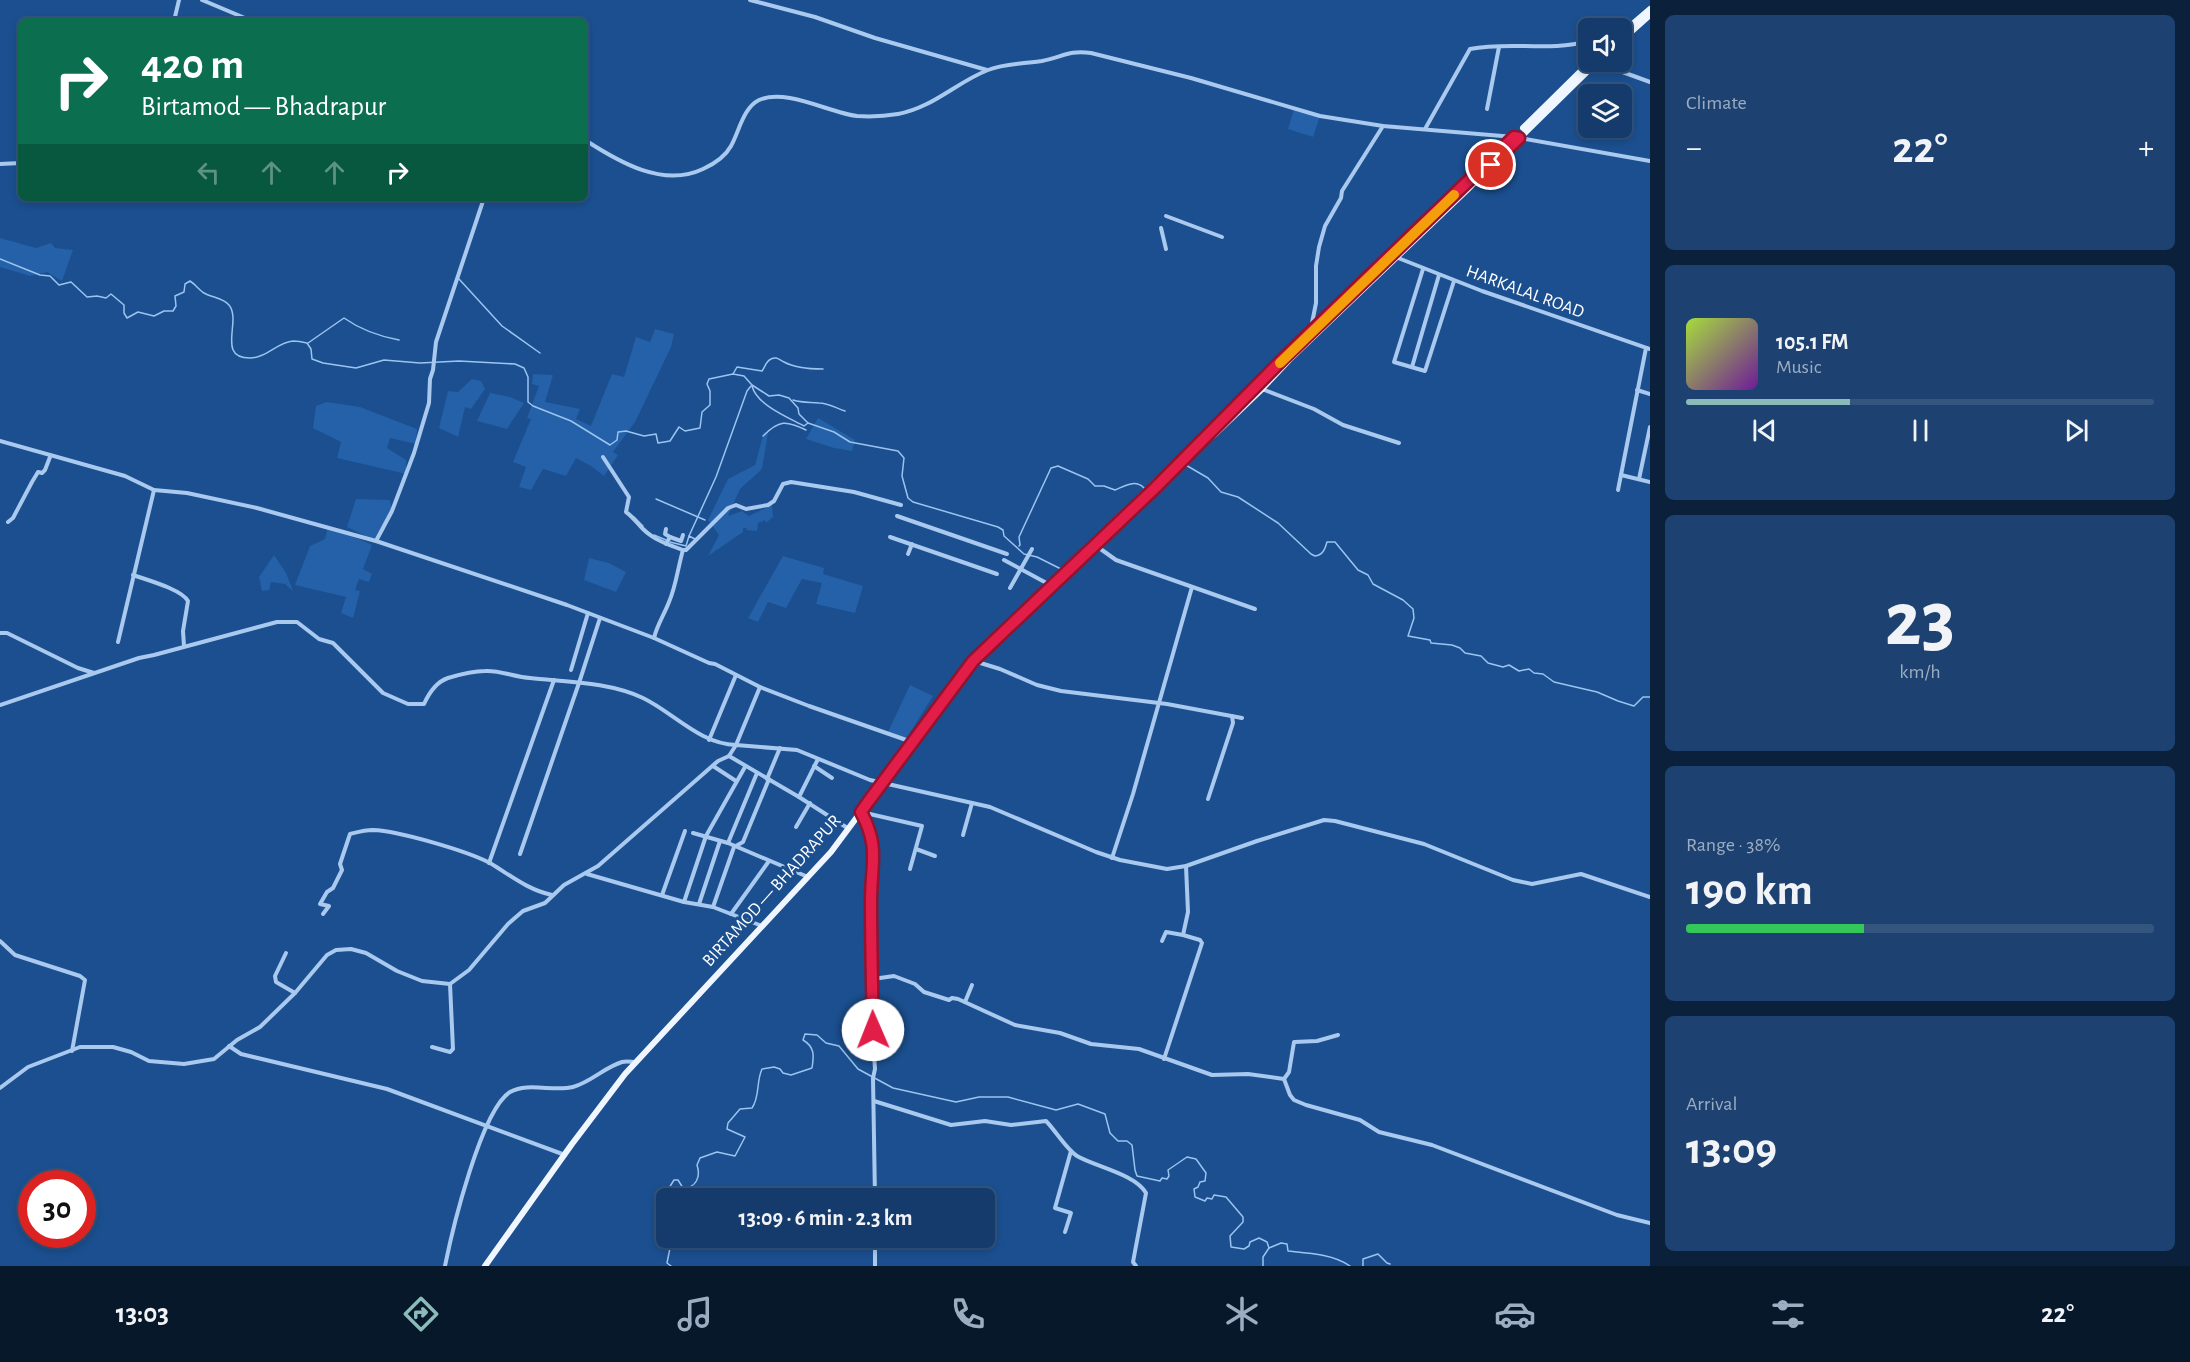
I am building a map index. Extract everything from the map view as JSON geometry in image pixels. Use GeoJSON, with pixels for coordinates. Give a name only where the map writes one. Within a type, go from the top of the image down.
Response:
{"type":"FeatureCollection","features":[{"type":"Feature","properties":{"kind":"main road"},"geometry":{"type":"LineString","coordinates":[[1632,26],[1650,9]]}},
{"type":"Feature","properties":{"kind":"main road"},"geometry":{"type":"LineString","coordinates":[[1632,28],[1650,15]]}},
{"type":"Feature","properties":{"kind":"main road","name":"BIRTAMOD — BHADRAPUR"},"geometry":{"type":"LineString","coordinates":[[1516,138],[1580,72]]}},
{"type":"Feature","properties":{"kind":"main road","name":"BIRTAMOD — BHADRAPUR"},"geometry":{"type":"LineString","coordinates":[[485,1266],[625,1074],[808,877],[849,829],[973,661],[1587,72]]}},
{"type":"Feature","properties":{"kind":"main road","name":"BIRTAMOD — BHADRAPUR"},"geometry":{"type":"LineString","coordinates":[[1197,447],[1215,434],[1262,389],[1311,337]]}},
{"type":"Feature","properties":{"kind":"street"},"geometry":{"type":"LineString","coordinates":[[175,18],[179,0]]}},
{"type":"Feature","properties":{"kind":"street"},"geometry":{"type":"LineString","coordinates":[[202,0],[245,18]]}},
{"type":"Feature","properties":{"kind":"street"},"geometry":{"type":"LineString","coordinates":[[750,0],[815,17],[868,36],[988,70]]}},
{"type":"Feature","properties":{"kind":"street"},"geometry":{"type":"LineString","coordinates":[[1425,129],[1468,51],[1472,48],[1557,47],[1578,43]]}},
{"type":"Feature","properties":{"kind":"street"},"geometry":{"type":"LineString","coordinates":[[1487,109],[1498,47]]}},
{"type":"Feature","properties":{"kind":"street"},"geometry":{"type":"LineString","coordinates":[[588,142],[618,159],[654,175],[687,175],[724,156],[747,112],[760,100],[783,98],[808,102],[857,116],[899,114],[936,99],[988,70],[1009,64],[1043,61],[1076,51],[1191,78],[1320,116],[1383,126],[1516,138],[1650,160]]}},
{"type":"Feature","properties":{"kind":"street"},"geometry":{"type":"LineString","coordinates":[[1622,72],[1650,82]]}},
{"type":"Feature","properties":{"kind":"street"},"geometry":{"type":"LineString","coordinates":[[1311,337],[1316,303],[1316,259],[1321,239],[1342,191],[1383,126]]}},
{"type":"Feature","properties":{"kind":"street"},"geometry":{"type":"LineString","coordinates":[[0,164],[18,163]]}},
{"type":"Feature","properties":{"kind":"street"},"geometry":{"type":"LineString","coordinates":[[376,541],[392,511],[414,453],[429,403],[436,342],[483,201]]}},
{"type":"Feature","properties":{"kind":"street"},"geometry":{"type":"LineString","coordinates":[[1166,216],[1222,237]]}},
{"type":"Feature","properties":{"kind":"street"},"geometry":{"type":"LineString","coordinates":[[1161,228],[1166,249]]}},
{"type":"Feature","properties":{"kind":"street","name":"HARKALAL ROAD"},"geometry":{"type":"LineString","coordinates":[[1394,257],[1454,281],[1648,349]]}},
{"type":"Feature","properties":{"kind":"street"},"geometry":{"type":"LineString","coordinates":[[1423,269],[1394,362],[1425,371],[1454,281]]}},
{"type":"Feature","properties":{"kind":"street"},"geometry":{"type":"LineString","coordinates":[[1412,367],[1439,275]]}},
{"type":"Feature","properties":{"kind":"street"},"geometry":{"type":"LineString","coordinates":[[1618,490],[1637,390],[1648,349]]}},
{"type":"Feature","properties":{"kind":"street"},"geometry":{"type":"LineString","coordinates":[[1262,389],[1314,409],[1343,425],[1399,443]]}},
{"type":"Feature","properties":{"kind":"street"},"geometry":{"type":"LineString","coordinates":[[1637,390],[1650,394]]}},
{"type":"Feature","properties":{"kind":"street"},"geometry":{"type":"LineString","coordinates":[[1639,479],[1650,427]]}},
{"type":"Feature","properties":{"kind":"street"},"geometry":{"type":"LineString","coordinates":[[0,441],[50,457],[125,476],[154,490],[257,508],[376,541],[588,613],[654,639],[760,687],[912,742]]}},
{"type":"Feature","properties":{"kind":"street"},"geometry":{"type":"LineString","coordinates":[[8,522],[13,518],[37,474],[45,470],[50,457]]}},
{"type":"Feature","properties":{"kind":"street"},"geometry":{"type":"LineString","coordinates":[[603,457],[628,497],[626,512],[637,520],[644,531],[666,544],[683,550],[686,550],[728,508],[736,505],[746,509],[768,505],[774,501],[783,484],[791,482],[854,492],[901,505]]}},
{"type":"Feature","properties":{"kind":"street"},"geometry":{"type":"LineString","coordinates":[[1621,475],[1650,482]]}},
{"type":"Feature","properties":{"kind":"street"},"geometry":{"type":"LineString","coordinates":[[118,642],[154,490]]}},
{"type":"Feature","properties":{"kind":"street"},"geometry":{"type":"LineString","coordinates":[[897,516],[1007,554]]}},
{"type":"Feature","properties":{"kind":"street"},"geometry":{"type":"LineString","coordinates":[[666,529],[665,534],[681,541],[683,535]]}},
{"type":"Feature","properties":{"kind":"street"},"geometry":{"type":"LineString","coordinates":[[666,544],[670,537]]}},
{"type":"Feature","properties":{"kind":"street"},"geometry":{"type":"LineString","coordinates":[[890,537],[997,574]]}},
{"type":"Feature","properties":{"kind":"street"},"geometry":{"type":"LineString","coordinates":[[908,554],[912,544]]}},
{"type":"Feature","properties":{"kind":"street"},"geometry":{"type":"LineString","coordinates":[[1095,545],[1116,560],[1255,609]]}},
{"type":"Feature","properties":{"kind":"street"},"geometry":{"type":"LineString","coordinates":[[1010,588],[1032,549]]}},
{"type":"Feature","properties":{"kind":"street"},"geometry":{"type":"LineString","coordinates":[[654,639],[658,622],[673,590],[683,550]]}},
{"type":"Feature","properties":{"kind":"street"},"geometry":{"type":"LineString","coordinates":[[1004,560],[1052,586]]}},
{"type":"Feature","properties":{"kind":"street"},"geometry":{"type":"LineString","coordinates":[[134,575],[178,592],[187,598],[183,631],[184,646]]}},
{"type":"Feature","properties":{"kind":"street"},"geometry":{"type":"LineString","coordinates":[[1112,858],[1133,794],[1192,587]]}},
{"type":"Feature","properties":{"kind":"street"},"geometry":{"type":"LineString","coordinates":[[571,670],[588,613]]}},
{"type":"Feature","properties":{"kind":"street"},"geometry":{"type":"LineString","coordinates":[[520,854],[600,618]]}},
{"type":"Feature","properties":{"kind":"street"},"geometry":{"type":"LineString","coordinates":[[0,705],[139,657],[277,622],[297,622],[319,639],[333,644],[383,693],[408,704],[424,704],[428,693],[447,678],[484,671],[611,688],[642,698],[709,740],[722,745],[797,750],[882,783],[990,807],[1112,858],[1167,869],[1186,866],[1324,820],[1424,844],[1513,880],[1532,884],[1581,874],[1650,897]]}},
{"type":"Feature","properties":{"kind":"street"},"geometry":{"type":"LineString","coordinates":[[0,633],[7,633],[78,668],[95,673]]}},
{"type":"Feature","properties":{"kind":"street"},"geometry":{"type":"LineString","coordinates":[[973,661],[1061,691],[1158,703],[1242,718]]}},
{"type":"Feature","properties":{"kind":"street"},"geometry":{"type":"LineString","coordinates":[[709,740],[736,675]]}},
{"type":"Feature","properties":{"kind":"street"},"geometry":{"type":"LineString","coordinates":[[489,863],[554,680]]}},
{"type":"Feature","properties":{"kind":"street"},"geometry":{"type":"LineString","coordinates":[[0,1088],[28,1068],[80,1047],[112,1047],[149,1060],[184,1064],[214,1059],[229,1046],[260,1027],[295,993],[327,955],[336,950],[351,949],[366,953],[397,971],[422,981],[450,984],[469,970],[508,924],[523,911],[545,903],[564,885],[586,873],[632,838],[713,766],[729,756],[736,745],[760,687]]}},
{"type":"Feature","properties":{"kind":"street"},"geometry":{"type":"LineString","coordinates":[[1208,800],[1233,723],[1232,716]]}},
{"type":"Feature","properties":{"kind":"street"},"geometry":{"type":"LineString","coordinates":[[713,907],[734,847],[742,842],[780,748]]}},
{"type":"Feature","properties":{"kind":"street"},"geometry":{"type":"LineString","coordinates":[[729,756],[810,803],[849,829]]}},
{"type":"Feature","properties":{"kind":"street"},"geometry":{"type":"LineString","coordinates":[[799,797],[818,759]]}},
{"type":"Feature","properties":{"kind":"street"},"geometry":{"type":"LineString","coordinates":[[713,766],[736,781]]}},
{"type":"Feature","properties":{"kind":"street"},"geometry":{"type":"LineString","coordinates":[[814,766],[832,778]]}},
{"type":"Feature","properties":{"kind":"street"},"geometry":{"type":"LineString","coordinates":[[684,902],[706,836],[745,767]]}},
{"type":"Feature","properties":{"kind":"street"},"geometry":{"type":"LineString","coordinates":[[728,843],[757,773]]}},
{"type":"Feature","properties":{"kind":"street"},"geometry":{"type":"LineString","coordinates":[[796,827],[810,803]]}},
{"type":"Feature","properties":{"kind":"street"},"geometry":{"type":"LineString","coordinates":[[963,835],[972,803]]}},
{"type":"Feature","properties":{"kind":"street"},"geometry":{"type":"LineString","coordinates":[[861,812],[922,826],[910,869]]}},
{"type":"Feature","properties":{"kind":"street"},"geometry":{"type":"LineString","coordinates":[[861,812],[872,837],[874,860],[871,899],[875,1188]]}},
{"type":"Feature","properties":{"kind":"street"},"geometry":{"type":"LineString","coordinates":[[322,914],[329,906],[320,904],[327,892],[333,888],[342,870],[340,864],[350,834],[374,830],[438,845],[489,863],[510,877],[542,893],[553,895]]}},
{"type":"Feature","properties":{"kind":"street"},"geometry":{"type":"LineString","coordinates":[[662,895],[685,831]]}},
{"type":"Feature","properties":{"kind":"street"},"geometry":{"type":"LineString","coordinates":[[693,833],[728,843],[808,877]]}},
{"type":"Feature","properties":{"kind":"street"},"geometry":{"type":"LineString","coordinates":[[699,904],[720,841]]}},
{"type":"Feature","properties":{"kind":"street"},"geometry":{"type":"LineString","coordinates":[[916,849],[935,856]]}},
{"type":"Feature","properties":{"kind":"street"},"geometry":{"type":"LineString","coordinates":[[731,914],[769,861]]}},
{"type":"Feature","properties":{"kind":"street"},"geometry":{"type":"LineString","coordinates":[[1183,936],[1188,912],[1186,866]]}},
{"type":"Feature","properties":{"kind":"street"},"geometry":{"type":"LineString","coordinates":[[586,873],[684,902],[713,907],[763,926]]}},
{"type":"Feature","properties":{"kind":"street"},"geometry":{"type":"LineString","coordinates":[[1162,941],[1166,932],[1200,940],[1202,943],[1164,1059]]}},
{"type":"Feature","properties":{"kind":"street"},"geometry":{"type":"LineString","coordinates":[[0,941],[15,955],[80,976],[85,980],[72,1052]]}},
{"type":"Feature","properties":{"kind":"street"},"geometry":{"type":"LineString","coordinates":[[286,952],[275,976],[276,982],[295,993]]}},
{"type":"Feature","properties":{"kind":"street"},"geometry":{"type":"LineString","coordinates":[[873,980],[894,976],[915,984],[924,992],[949,1000],[952,998],[965,1002],[1015,1024],[1060,1033],[1090,1044],[1139,1049],[1212,1075],[1248,1074],[1284,1079]]}},
{"type":"Feature","properties":{"kind":"street"},"geometry":{"type":"LineString","coordinates":[[432,1047],[450,1052],[453,1049],[450,984]]}},
{"type":"Feature","properties":{"kind":"street"},"geometry":{"type":"LineString","coordinates":[[965,1002],[972,985]]}},
{"type":"Feature","properties":{"kind":"street"},"geometry":{"type":"LineString","coordinates":[[1284,1079],[1289,1072],[1294,1042],[1317,1041],[1338,1035]]}},
{"type":"Feature","properties":{"kind":"street"},"geometry":{"type":"LineString","coordinates":[[229,1046],[241,1054],[377,1085],[565,1155]]}},
{"type":"Feature","properties":{"kind":"street"},"geometry":{"type":"LineString","coordinates":[[445,1266],[466,1181],[487,1126],[502,1100],[511,1092],[535,1088],[554,1090],[574,1087],[623,1062],[637,1062]]}},
{"type":"Feature","properties":{"kind":"street"},"geometry":{"type":"LineString","coordinates":[[1284,1079],[1294,1100],[1306,1105],[1360,1120],[1379,1132],[1432,1145],[1617,1215],[1650,1223]]}},
{"type":"Feature","properties":{"kind":"street"},"geometry":{"type":"LineString","coordinates":[[874,1101],[951,1125],[985,1121],[1011,1125],[1046,1121],[1076,1155],[1129,1179],[1145,1190],[1133,1262],[1136,1266]]}},
{"type":"Feature","properties":{"kind":"street"},"geometry":{"type":"LineString","coordinates":[[1065,1232],[1071,1213],[1055,1208],[1071,1150]]}},
{"type":"Feature","properties":{"kind":"street"},"geometry":{"type":"LineString","coordinates":[[875,1248],[875,1266]]}},
{"type":"Feature","properties":{"kind":"shaded area"},"geometry":{"type":"Polygon","coordinates":[[[1294,109],[1320,116],[1313,137],[1288,129],[1294,109]]]}},
{"type":"Feature","properties":{"kind":"shaded area"},"geometry":{"type":"Polygon","coordinates":[[[0,238],[36,248],[51,243],[55,248],[73,250],[62,281],[47,272],[30,276],[0,267],[0,238]]]}},
{"type":"Feature","properties":{"kind":"shaded area"},"geometry":{"type":"Polygon","coordinates":[[[655,329],[674,334],[671,347],[635,422],[613,452],[618,455],[604,476],[576,458],[566,476],[543,469],[531,490],[519,487],[526,467],[513,462],[531,419],[527,418],[539,386],[532,384],[533,374],[553,375],[545,402],[580,409],[576,419],[591,426],[612,374],[624,377],[636,337],[650,342],[655,329]]]}},
{"type":"Feature","properties":{"kind":"shaded area"},"geometry":{"type":"Polygon","coordinates":[[[472,379],[481,381],[485,389],[471,409],[465,407],[458,437],[439,428],[448,391],[458,392],[472,379]]]}},
{"type":"Feature","properties":{"kind":"shaded area"},"geometry":{"type":"Polygon","coordinates":[[[490,393],[510,397],[524,403],[507,429],[477,421],[490,393]]]}},
{"type":"Feature","properties":{"kind":"shaded area"},"geometry":{"type":"Polygon","coordinates":[[[327,402],[360,407],[417,429],[416,444],[390,438],[387,448],[406,460],[406,474],[337,458],[341,442],[313,428],[316,406],[327,402]]]}},
{"type":"Feature","properties":{"kind":"shaded area"},"geometry":{"type":"Polygon","coordinates":[[[818,418],[855,440],[852,451],[806,439],[818,418]]]}},
{"type":"Feature","properties":{"kind":"shaded area"},"geometry":{"type":"Polygon","coordinates":[[[764,432],[768,433],[762,469],[740,489],[728,516],[742,511],[749,516],[772,505],[773,517],[766,523],[765,520],[758,523],[757,531],[743,528],[743,532],[708,556],[719,535],[708,520],[728,479],[755,465],[764,432]]]}},
{"type":"Feature","properties":{"kind":"shaded area"},"geometry":{"type":"Polygon","coordinates":[[[356,499],[390,500],[392,511],[376,541],[347,527],[356,499]]]}},
{"type":"Feature","properties":{"kind":"shaded area"},"geometry":{"type":"Polygon","coordinates":[[[328,527],[372,545],[363,569],[372,574],[369,582],[359,579],[355,590],[360,591],[353,618],[341,613],[346,597],[295,585],[310,546],[325,539],[328,527]]]}},
{"type":"Feature","properties":{"kind":"shaded area"},"geometry":{"type":"Polygon","coordinates":[[[274,555],[286,573],[293,591],[285,584],[271,582],[269,590],[262,591],[259,577],[274,555]]]}},
{"type":"Feature","properties":{"kind":"shaded area"},"geometry":{"type":"Polygon","coordinates":[[[783,556],[824,568],[823,574],[863,586],[855,613],[816,604],[822,583],[802,579],[786,608],[768,602],[758,622],[748,618],[783,556]]]}},
{"type":"Feature","properties":{"kind":"shaded area"},"geometry":{"type":"Polygon","coordinates":[[[589,558],[609,563],[626,572],[616,592],[584,580],[589,558]]]}},
{"type":"Feature","properties":{"kind":"shaded area"},"geometry":{"type":"Polygon","coordinates":[[[910,685],[933,696],[906,739],[888,732],[910,685]]]}},
{"type":"Feature","properties":{"kind":"waterway"},"geometry":{"type":"LineString","coordinates":[[0,259],[40,275],[50,276],[59,285],[71,282],[87,297],[106,298],[111,294],[124,305],[127,318],[138,312],[154,316],[164,311],[173,311],[176,306],[175,296],[184,292],[185,284],[190,281],[204,293],[223,300],[229,305],[233,320],[232,345],[234,352],[240,356],[256,357],[282,344],[295,341],[307,343],[311,349],[312,359],[356,368],[384,360],[420,363],[459,361],[515,364],[524,368],[528,377],[528,402],[571,421],[610,445],[617,440],[618,432],[626,431],[644,436],[656,434],[658,443],[670,441],[679,427],[685,431],[700,428],[702,412],[710,405],[710,391],[707,384],[709,379],[733,374],[744,376],[752,385],[769,396],[779,395],[789,398],[808,423],[834,432],[850,442],[898,451],[904,458],[902,476],[908,498],[913,502],[998,527],[1003,530],[1004,536],[1024,554],[1037,557],[1061,569],[1175,460],[1180,461]]}},
{"type":"Feature","properties":{"kind":"waterway"},"geometry":{"type":"LineString","coordinates":[[459,279],[502,326],[540,353]]}},
{"type":"Feature","properties":{"kind":"waterway"},"geometry":{"type":"LineString","coordinates":[[308,343],[344,318],[370,332],[399,340]]}},
{"type":"Feature","properties":{"kind":"waterway"},"geometry":{"type":"LineString","coordinates":[[733,374],[737,367],[762,371],[768,361],[775,358],[798,367],[823,369]]}},
{"type":"Feature","properties":{"kind":"waterway"},"geometry":{"type":"LineString","coordinates":[[689,536],[716,477],[747,391],[751,386]]}},
{"type":"Feature","properties":{"kind":"waterway"},"geometry":{"type":"LineString","coordinates":[[752,386],[766,405],[804,426],[808,423]]}},
{"type":"Feature","properties":{"kind":"waterway"},"geometry":{"type":"LineString","coordinates":[[793,400],[826,404],[845,411]]}},
{"type":"Feature","properties":{"kind":"waterway"},"geometry":{"type":"LineString","coordinates":[[763,436],[778,424],[783,423],[793,424],[806,430]]}},
{"type":"Feature","properties":{"kind":"waterway"},"geometry":{"type":"LineString","coordinates":[[1184,464],[1208,478],[1221,492],[1238,497],[1278,523],[1311,554],[1315,556],[1320,554],[1327,542],[1335,542],[1358,570],[1368,575],[1373,584],[1403,600],[1413,609],[1414,618],[1408,636],[1430,640],[1431,643],[1452,645],[1465,653],[1481,656],[1488,663],[1503,667],[1509,665],[1519,671],[1529,669],[1534,673],[1543,674],[1554,682],[1597,692],[1634,706],[1643,697],[1650,697]]}},
{"type":"Feature","properties":{"kind":"waterway"},"geometry":{"type":"LineString","coordinates":[[1019,546],[1019,537],[1051,468],[1058,466],[1088,479],[1095,486],[1115,490],[1126,485],[1137,484],[1144,488]]}},
{"type":"Feature","properties":{"kind":"waterway"},"geometry":{"type":"LineString","coordinates":[[656,499],[705,520]]}},
{"type":"Feature","properties":{"kind":"waterway"},"geometry":{"type":"LineString","coordinates":[[634,517],[643,526]]}},
{"type":"Feature","properties":{"kind":"waterway"},"geometry":{"type":"LineString","coordinates":[[654,535],[666,540]]}},
{"type":"Feature","properties":{"kind":"waterway"},"geometry":{"type":"LineString","coordinates":[[670,542],[686,546],[689,536],[695,539]]}},
{"type":"Feature","properties":{"kind":"waterway"},"geometry":{"type":"LineString","coordinates":[[687,1188],[698,1178],[697,1165],[700,1158],[717,1152],[735,1156],[745,1137],[727,1129],[728,1123],[740,1109],[752,1108],[762,1069],[774,1067],[791,1075],[812,1068],[813,1052],[803,1040],[805,1034],[817,1035],[826,1043],[839,1046],[858,1069],[893,1088],[956,1102],[979,1097],[1008,1097],[1056,1110],[1078,1104],[1105,1114],[1110,1133],[1118,1141],[1127,1141],[1132,1145],[1137,1176],[1160,1181],[1162,1178],[1167,1179],[1168,1170],[1187,1157],[1196,1159],[1206,1173],[1205,1181],[1200,1182],[1194,1189],[1195,1197],[1205,1201],[1207,1198],[1212,1199],[1214,1195],[1226,1197],[1243,1217],[1243,1222],[1230,1236],[1231,1247],[1244,1249],[1249,1246],[1250,1242],[1259,1238],[1267,1242],[1269,1248],[1263,1257],[1263,1266]]}},
{"type":"Feature","properties":{"kind":"waterway"},"geometry":{"type":"LineString","coordinates":[[669,1188],[674,1180],[678,1180],[683,1188]]}},
{"type":"Feature","properties":{"kind":"waterway"},"geometry":{"type":"LineString","coordinates":[[1269,1248],[1281,1243],[1287,1244],[1288,1251],[1312,1253],[1350,1266]]}},
{"type":"Feature","properties":{"kind":"waterway"},"geometry":{"type":"LineString","coordinates":[[670,1248],[667,1263],[671,1266]]}},
{"type":"Feature","properties":{"kind":"waterway"},"geometry":{"type":"LineString","coordinates":[[1363,1266],[1363,1259],[1378,1254],[1390,1264]]}},
{"type":"Feature","properties":{"kind":"slow traffic"},"geometry":{"type":"LineString","coordinates":[[1280,363],[1454,195]]}},
{"type":"Feature","properties":{"kind":"route"},"geometry":{"type":"LineString","coordinates":[[873,1030],[871,899],[874,860],[872,837],[861,812],[868,802],[973,661],[1155,488],[1285,357],[1514,137],[1519,138],[1491,165]]}}]}
